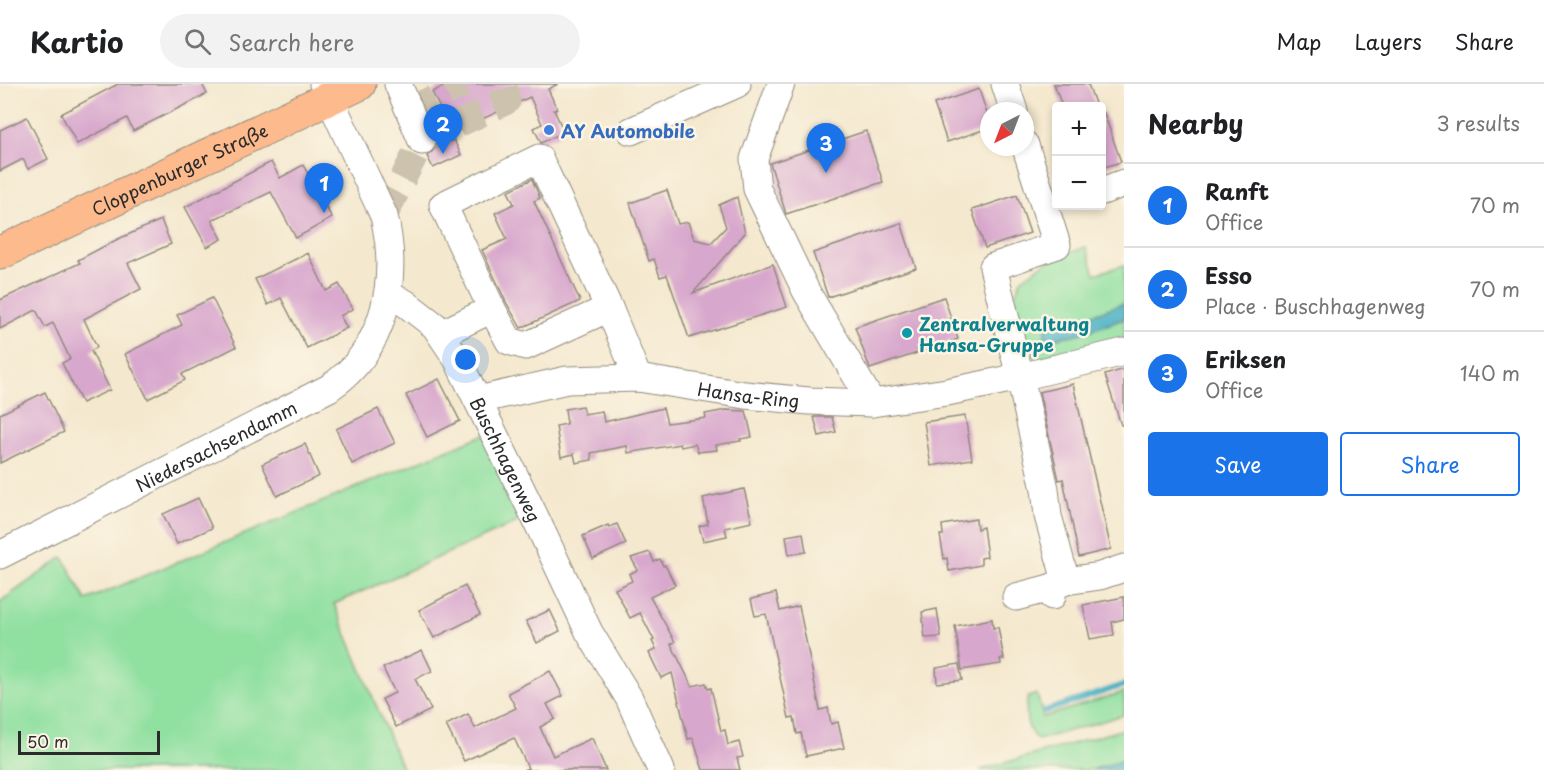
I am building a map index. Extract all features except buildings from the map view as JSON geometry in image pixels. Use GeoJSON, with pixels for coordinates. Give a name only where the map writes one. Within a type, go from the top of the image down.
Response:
{"type":"FeatureCollection","features":[{"type":"Feature","properties":{"kind":"main road","name":"Cloppenburger Straße"},"geometry":{"type":"LineString","coordinates":[[0,253],[326,91],[359,84]]}},
{"type":"Feature","properties":{"kind":"street"},"geometry":{"type":"LineString","coordinates":[[398,84],[422,141]]}},
{"type":"Feature","properties":{"kind":"street"},"geometry":{"type":"LineString","coordinates":[[631,131],[737,84]]}},
{"type":"Feature","properties":{"kind":"street"},"geometry":{"type":"LineString","coordinates":[[781,84],[754,159],[757,189],[806,291],[872,403]]}},
{"type":"Feature","properties":{"kind":"street"},"geometry":{"type":"LineString","coordinates":[[1005,84],[1011,102]]}},
{"type":"Feature","properties":{"kind":"street"},"geometry":{"type":"LineString","coordinates":[[326,91],[384,216],[388,232],[391,271],[388,295]]}},
{"type":"Feature","properties":{"kind":"street"},"geometry":{"type":"LineString","coordinates":[[1030,156],[1052,204]]}},
{"type":"Feature","properties":{"kind":"street"},"geometry":{"type":"LineString","coordinates":[[609,308],[526,346],[509,341],[442,205],[539,158],[609,308],[638,378]]}},
{"type":"Feature","properties":{"kind":"street"},"geometry":{"type":"LineString","coordinates":[[1106,189],[1124,183]]}},
{"type":"Feature","properties":{"kind":"street"},"geometry":{"type":"LineString","coordinates":[[1054,210],[1057,245],[993,267],[1045,489],[1056,588]]}},
{"type":"Feature","properties":{"kind":"street","name":"Buschhagenweg"},"geometry":{"type":"LineString","coordinates":[[388,295],[405,303],[435,326],[457,359],[589,632],[629,698],[661,770]]}},
{"type":"Feature","properties":{"kind":"street","name":"Niedersachsendamm"},"geometry":{"type":"LineString","coordinates":[[0,555],[329,388],[344,378],[378,327],[388,295]]}},
{"type":"Feature","properties":{"kind":"street"},"geometry":{"type":"LineString","coordinates":[[441,334],[492,309]]}},
{"type":"Feature","properties":{"kind":"street","name":"Hansa-Ring"},"geometry":{"type":"LineString","coordinates":[[477,400],[567,380],[638,378],[745,395],[809,401],[872,403],[947,392],[1124,352]]}},
{"type":"Feature","properties":{"kind":"street"},"geometry":{"type":"LineString","coordinates":[[1016,597],[1124,568]]}},
{"type":"Feature","properties":{"kind":"green space"},"geometry":{"type":"Polygon","coordinates":[[[1086,247],[1095,274],[1124,265],[1124,303],[1064,322],[1044,340],[1079,334],[1124,319],[1124,340],[1065,355],[1036,358],[1020,346],[1010,306],[1021,280],[1049,260],[1086,247]]]}},
{"type":"Feature","properties":{"kind":"green space"},"geometry":{"type":"Polygon","coordinates":[[[483,435],[524,519],[334,604],[403,770],[0,770],[0,602],[63,557],[86,600],[483,435]]]}},
{"type":"Feature","properties":{"kind":"green space"},"geometry":{"type":"Polygon","coordinates":[[[1124,692],[1124,715],[1038,740],[1028,726],[1026,708],[1028,697],[1037,694],[1043,717],[1124,692]]]}},
{"type":"Feature","properties":{"kind":"green space"},"geometry":{"type":"Polygon","coordinates":[[[1124,729],[1124,760],[1091,770],[980,770],[1124,729]]]}},
{"type":"Feature","properties":{"kind":"water"},"geometry":{"type":"Polygon","coordinates":[[[1124,303],[1124,319],[1079,334],[1044,340],[1046,327],[1124,303]]]}},
{"type":"Feature","properties":{"kind":"water"},"geometry":{"type":"Polygon","coordinates":[[[1124,760],[1124,770],[1091,770],[1124,760]]]}},
{"type":"Feature","properties":{"kind":"waterway"},"geometry":{"type":"LineString","coordinates":[[1045,711],[1124,685]]}},
{"type":"Feature","properties":{"kind":"tunnel"},"geometry":{"type":"LineString","coordinates":[[409,110],[464,84]]}},
{"type":"Feature","properties":{"kind":"tunnel"},"geometry":{"type":"LineString","coordinates":[[384,216],[422,141],[507,101],[503,84]]}},
{"type":"Feature","properties":{"kind":"place","name":"AY Automobile"},"geometry":{"type":"Point","coordinates":[549,130]}},
{"type":"Feature","properties":{"kind":"place","name":"Esso"},"geometry":{"type":"Point","coordinates":[443,154]}},
{"type":"Feature","properties":{"kind":"place","name":"Eriksen"},"geometry":{"type":"Point","coordinates":[826,173]}},
{"type":"Feature","properties":{"kind":"place","name":"Ranft"},"geometry":{"type":"Point","coordinates":[324,213]}},
{"type":"Feature","properties":{"kind":"place","name":"Zentralverwaltung Hansa-Gruppe"},"geometry":{"type":"Point","coordinates":[907,333]}}]}
